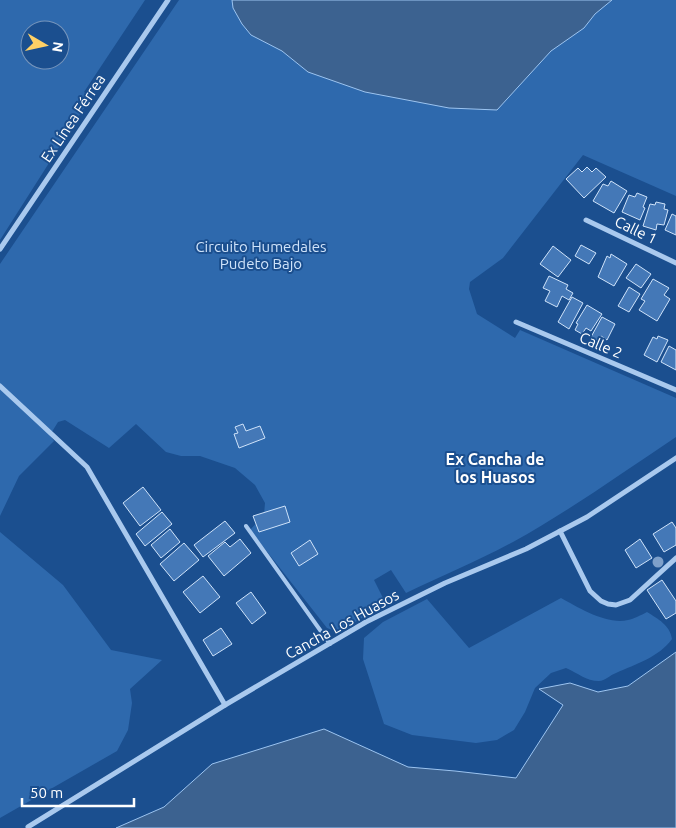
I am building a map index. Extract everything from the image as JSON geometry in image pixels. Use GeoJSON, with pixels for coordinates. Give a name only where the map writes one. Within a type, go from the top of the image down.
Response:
{"type":"FeatureCollection","features":[{"type":"Feature","properties":{"kind":"street","name":"Ex Línea Férrea"},"geometry":{"type":"LineString","coordinates":[[0,249],[168,0]]}},
{"type":"Feature","properties":{"kind":"street","name":"Calle 1"},"geometry":{"type":"LineString","coordinates":[[586,220],[676,263]]}},
{"type":"Feature","properties":{"kind":"street","name":"Calle 2"},"geometry":{"type":"LineString","coordinates":[[516,322],[676,390]]}},
{"type":"Feature","properties":{"kind":"street"},"geometry":{"type":"LineString","coordinates":[[0,386],[87,467],[225,705]]}},
{"type":"Feature","properties":{"kind":"street","name":"Cancha Los Huasos"},"geometry":{"type":"LineString","coordinates":[[28,827],[225,705],[330,644],[390,610],[445,583],[526,549],[587,517],[676,458]]}},
{"type":"Feature","properties":{"kind":"street"},"geometry":{"type":"LineString","coordinates":[[560,531],[590,591],[601,602],[608,604],[623,604],[630,600],[676,558]]}},
{"type":"Feature","properties":{"kind":"lane"},"geometry":{"type":"LineString","coordinates":[[246,526],[330,644]]}},
{"type":"Feature","properties":{"kind":"green space"},"geometry":{"type":"Polygon","coordinates":[[[0,0],[145,0],[84,92],[91,97],[0,240],[0,0]]]}},
{"type":"Feature","properties":{"kind":"green space","name":"Circuito Humedales Pudeto Bajo"},"geometry":{"type":"Polygon","coordinates":[[[179,0],[676,0],[676,196],[583,155],[503,258],[470,282],[469,289],[477,314],[515,338],[520,330],[676,398],[676,437],[554,518],[487,556],[406,593],[391,570],[374,580],[386,604],[338,632],[327,628],[250,530],[264,515],[265,503],[255,485],[235,468],[200,456],[181,456],[166,452],[136,424],[109,448],[65,420],[58,422],[50,435],[54,441],[19,476],[0,516],[0,264],[179,0]]]}},
{"type":"Feature","properties":{"kind":"green space"},"geometry":{"type":"Polygon","coordinates":[[[0,532],[63,585],[111,650],[162,660],[130,689],[132,703],[128,730],[117,751],[0,818],[0,532]]]}},
{"type":"Feature","properties":{"kind":"green space"},"geometry":{"type":"Polygon","coordinates":[[[561,598],[593,615],[611,620],[630,619],[647,612],[666,626],[672,639],[661,651],[601,681],[590,680],[566,668],[551,673],[535,688],[525,712],[514,730],[497,740],[476,743],[412,735],[384,724],[363,659],[364,638],[383,622],[427,599],[469,648],[561,598]]]}},
{"type":"Feature","properties":{"kind":"shaded area"},"geometry":{"type":"Polygon","coordinates":[[[232,0],[612,0],[595,14],[584,28],[551,51],[497,110],[449,108],[365,92],[308,72],[282,51],[251,35],[233,8],[232,0]]]}},
{"type":"Feature","properties":{"kind":"shaded area"},"geometry":{"type":"Polygon","coordinates":[[[676,652],[676,828],[116,828],[164,807],[212,764],[324,729],[408,767],[516,778],[563,705],[539,689],[570,683],[598,692],[628,686],[676,652]]]}},
{"type":"Feature","properties":{"kind":"building"},"geometry":{"type":"Polygon","coordinates":[[[587,167],[592,172],[596,168],[606,177],[584,198],[566,179],[578,168],[582,172],[587,167]]]}},
{"type":"Feature","properties":{"kind":"building"},"geometry":{"type":"Polygon","coordinates":[[[611,181],[627,191],[614,213],[593,201],[603,184],[608,186],[611,181]]]}},
{"type":"Feature","properties":{"kind":"building"},"geometry":{"type":"Polygon","coordinates":[[[637,193],[647,197],[640,220],[622,212],[629,195],[635,197],[637,193]]]}},
{"type":"Feature","properties":{"kind":"building"},"geometry":{"type":"Polygon","coordinates":[[[656,202],[665,204],[664,209],[668,210],[664,225],[657,224],[656,230],[643,226],[650,204],[655,205],[656,202]]]}},
{"type":"Feature","properties":{"kind":"building"},"geometry":{"type":"Polygon","coordinates":[[[672,214],[676,216],[676,235],[665,230],[672,214]]]}},
{"type":"Feature","properties":{"kind":"building"},"geometry":{"type":"Polygon","coordinates":[[[581,245],[596,253],[589,264],[575,256],[581,245]]]}},
{"type":"Feature","properties":{"kind":"building"},"geometry":{"type":"Polygon","coordinates":[[[553,246],[571,260],[558,277],[540,264],[553,246]]]}},
{"type":"Feature","properties":{"kind":"building"},"geometry":{"type":"Polygon","coordinates":[[[611,254],[627,264],[614,286],[598,277],[607,256],[610,258],[611,254]]]}},
{"type":"Feature","properties":{"kind":"building"},"geometry":{"type":"Polygon","coordinates":[[[636,264],[651,274],[641,288],[626,278],[636,264]]]}},
{"type":"Feature","properties":{"kind":"building"},"geometry":{"type":"Polygon","coordinates":[[[549,276],[568,285],[566,289],[573,293],[569,300],[562,296],[557,307],[545,301],[550,291],[543,288],[549,276]]]}},
{"type":"Feature","properties":{"kind":"building"},"geometry":{"type":"Polygon","coordinates":[[[653,279],[669,288],[664,295],[670,299],[657,321],[639,310],[645,301],[641,299],[653,279]]]}},
{"type":"Feature","properties":{"kind":"building"},"geometry":{"type":"Polygon","coordinates":[[[629,287],[640,294],[629,312],[618,306],[629,287]]]}},
{"type":"Feature","properties":{"kind":"building"},"geometry":{"type":"Polygon","coordinates":[[[572,297],[583,303],[569,329],[558,322],[572,297]]]}},
{"type":"Feature","properties":{"kind":"building"},"geometry":{"type":"Polygon","coordinates":[[[587,305],[602,314],[591,331],[586,328],[582,334],[575,330],[578,324],[576,323],[587,305]]]}},
{"type":"Feature","properties":{"kind":"building"},"geometry":{"type":"Polygon","coordinates":[[[602,317],[615,324],[607,340],[601,336],[599,341],[591,337],[602,317]]]}},
{"type":"Feature","properties":{"kind":"building"},"geometry":{"type":"Polygon","coordinates":[[[658,336],[668,340],[657,362],[644,355],[653,337],[657,339],[658,336]]]}},
{"type":"Feature","properties":{"kind":"building"},"geometry":{"type":"Polygon","coordinates":[[[669,346],[676,350],[676,370],[661,362],[669,346]]]}},
{"type":"Feature","properties":{"kind":"building"},"geometry":{"type":"Polygon","coordinates":[[[243,424],[246,431],[260,426],[265,438],[239,448],[234,434],[238,433],[235,427],[243,424]]]}},
{"type":"Feature","properties":{"kind":"building"},"geometry":{"type":"Polygon","coordinates":[[[143,487],[161,510],[140,526],[123,503],[143,487]]]}},
{"type":"Feature","properties":{"kind":"building"},"geometry":{"type":"Polygon","coordinates":[[[285,506],[290,522],[259,532],[253,516],[285,506]]]}},
{"type":"Feature","properties":{"kind":"building"},"geometry":{"type":"Polygon","coordinates":[[[162,512],[172,524],[145,546],[136,534],[162,512]]]}},
{"type":"Feature","properties":{"kind":"building"},"geometry":{"type":"Polygon","coordinates":[[[225,521],[235,533],[203,557],[194,545],[225,521]]]}},
{"type":"Feature","properties":{"kind":"building"},"geometry":{"type":"Polygon","coordinates":[[[672,522],[676,528],[676,545],[664,552],[653,534],[672,522]]]}},
{"type":"Feature","properties":{"kind":"building"},"geometry":{"type":"Polygon","coordinates":[[[170,529],[180,542],[161,558],[151,545],[170,529]]]}},
{"type":"Feature","properties":{"kind":"building"},"geometry":{"type":"Polygon","coordinates":[[[240,539],[251,553],[224,576],[208,556],[225,542],[230,547],[240,539]]]}},
{"type":"Feature","properties":{"kind":"building"},"geometry":{"type":"Polygon","coordinates":[[[640,539],[652,558],[636,568],[625,550],[640,539]]]}},
{"type":"Feature","properties":{"kind":"building"},"geometry":{"type":"Polygon","coordinates":[[[310,540],[318,554],[299,566],[291,553],[310,540]]]}},
{"type":"Feature","properties":{"kind":"building"},"geometry":{"type":"Polygon","coordinates":[[[184,543],[199,560],[174,581],[160,564],[184,543]]]}},
{"type":"Feature","properties":{"kind":"building"},"geometry":{"type":"Polygon","coordinates":[[[203,576],[220,597],[200,613],[183,592],[203,576]]]}},
{"type":"Feature","properties":{"kind":"building"},"geometry":{"type":"Polygon","coordinates":[[[662,580],[676,601],[676,613],[666,619],[647,590],[662,580]]]}},
{"type":"Feature","properties":{"kind":"building"},"geometry":{"type":"Polygon","coordinates":[[[251,592],[266,613],[252,624],[236,603],[251,592]]]}},
{"type":"Feature","properties":{"kind":"building"},"geometry":{"type":"Polygon","coordinates":[[[221,628],[232,644],[213,656],[203,640],[221,628]]]}},
{"type":"Feature","properties":{"kind":"district","name":"Ex Cancha de los Huasos"},"geometry":{"type":"Point","coordinates":[495,468]}}]}
